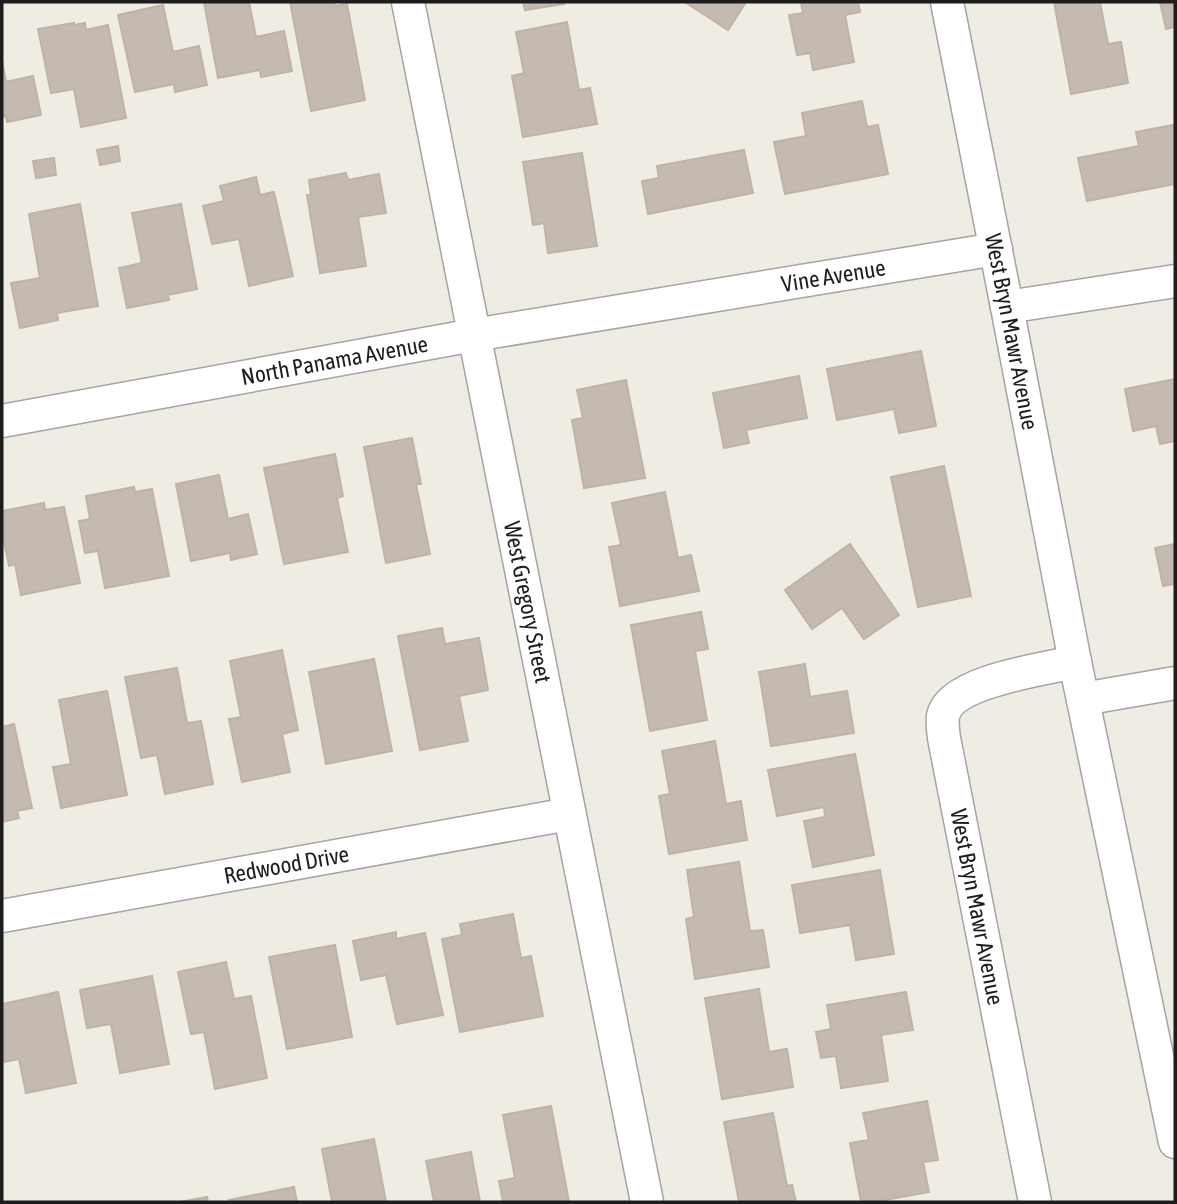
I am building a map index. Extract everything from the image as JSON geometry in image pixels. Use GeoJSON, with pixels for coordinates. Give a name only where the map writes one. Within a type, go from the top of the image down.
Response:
{"type":"FeatureCollection","features":[{"type":"Feature","properties":{"kind":"street","name":"West Gregory Street"},"geometry":{"type":"LineString","coordinates":[[408,2],[646,1202]]}},
{"type":"Feature","properties":{"kind":"street","name":"West Bryn Mawr Avenue"},"geometry":{"type":"LineString","coordinates":[[947,2],[1075,662],[1168,1068],[1175,1142]]}},
{"type":"Feature","properties":{"kind":"street","name":"Vine Avenue"},"geometry":{"type":"LineString","coordinates":[[669,303],[996,248]]}},
{"type":"Feature","properties":{"kind":"street"},"geometry":{"type":"LineString","coordinates":[[1007,307],[1175,281]]}},
{"type":"Feature","properties":{"kind":"street","name":"North Panama Avenue"},"geometry":{"type":"LineString","coordinates":[[2,421],[474,335],[669,303]]}},
{"type":"Feature","properties":{"kind":"street","name":"West Bryn Mawr Avenue"},"geometry":{"type":"LineString","coordinates":[[1035,1202],[944,738],[943,714],[952,700],[969,689],[991,681],[1075,662]]}},
{"type":"Feature","properties":{"kind":"street"},"geometry":{"type":"LineString","coordinates":[[1083,699],[1175,682]]}},
{"type":"Feature","properties":{"kind":"street","name":"Redwood Drive"},"geometry":{"type":"LineString","coordinates":[[2,916],[569,814]]}},
{"type":"Feature","properties":{"kind":"building"},"geometry":{"type":"Polygon","coordinates":[[[204,2],[249,2],[256,37],[284,31],[292,71],[261,77],[260,70],[218,78],[204,2]]]}},
{"type":"Feature","properties":{"kind":"building"},"geometry":{"type":"Polygon","coordinates":[[[290,2],[334,2],[335,6],[347,4],[365,100],[311,111],[290,2]]]}},
{"type":"Feature","properties":{"kind":"building"},"geometry":{"type":"Polygon","coordinates":[[[523,2],[563,2],[564,4],[525,10],[523,2]]]}},
{"type":"Feature","properties":{"kind":"building"},"geometry":{"type":"Polygon","coordinates":[[[685,2],[746,2],[728,30],[685,2]]]}},
{"type":"Feature","properties":{"kind":"building"},"geometry":{"type":"Polygon","coordinates":[[[801,2],[858,2],[860,12],[845,15],[854,62],[813,70],[810,53],[797,55],[789,15],[803,13],[801,2]]]}},
{"type":"Feature","properties":{"kind":"building"},"geometry":{"type":"Polygon","coordinates":[[[1054,2],[1100,2],[1108,44],[1121,42],[1128,83],[1071,94],[1054,2]]]}},
{"type":"Feature","properties":{"kind":"building"},"geometry":{"type":"Polygon","coordinates":[[[1160,2],[1175,2],[1175,27],[1166,29],[1160,2]]]}},
{"type":"Feature","properties":{"kind":"building"},"geometry":{"type":"Polygon","coordinates":[[[163,5],[173,52],[199,46],[207,85],[175,92],[174,84],[135,92],[118,15],[163,5]]]}},
{"type":"Feature","properties":{"kind":"building"},"geometry":{"type":"Polygon","coordinates":[[[567,22],[579,90],[590,88],[597,124],[523,137],[512,76],[524,73],[516,32],[567,22]]]}},
{"type":"Feature","properties":{"kind":"building"},"geometry":{"type":"Polygon","coordinates":[[[85,23],[86,30],[108,25],[126,118],[81,127],[74,89],[51,93],[38,29],[85,23]]]}},
{"type":"Feature","properties":{"kind":"building"},"geometry":{"type":"Polygon","coordinates":[[[2,60],[6,82],[33,76],[41,115],[7,122],[6,116],[2,117],[2,60]]]}},
{"type":"Feature","properties":{"kind":"building"},"geometry":{"type":"Polygon","coordinates":[[[862,101],[867,127],[878,125],[888,174],[785,194],[774,142],[806,136],[802,113],[862,101]]]}},
{"type":"Feature","properties":{"kind":"building"},"geometry":{"type":"Polygon","coordinates":[[[1173,125],[1175,184],[1087,201],[1078,158],[1139,146],[1136,132],[1173,125]]]}},
{"type":"Feature","properties":{"kind":"building"},"geometry":{"type":"Polygon","coordinates":[[[118,146],[120,161],[100,165],[97,150],[118,146]]]}},
{"type":"Feature","properties":{"kind":"building"},"geometry":{"type":"Polygon","coordinates":[[[744,150],[753,193],[648,214],[642,181],[659,178],[657,166],[744,150]]]}},
{"type":"Feature","properties":{"kind":"building"},"geometry":{"type":"Polygon","coordinates":[[[582,153],[597,246],[548,253],[544,223],[533,225],[523,162],[582,153]]]}},
{"type":"Feature","properties":{"kind":"building"},"geometry":{"type":"Polygon","coordinates":[[[54,158],[56,175],[36,178],[33,161],[54,158]]]}},
{"type":"Feature","properties":{"kind":"building"},"geometry":{"type":"Polygon","coordinates":[[[346,173],[348,180],[379,174],[386,213],[358,217],[366,266],[320,273],[307,195],[311,195],[309,180],[346,173]]]}},
{"type":"Feature","properties":{"kind":"building"},"geometry":{"type":"Polygon","coordinates":[[[256,177],[260,195],[274,192],[293,276],[249,286],[239,239],[212,244],[203,206],[224,201],[220,186],[256,177]]]}},
{"type":"Feature","properties":{"kind":"building"},"geometry":{"type":"Polygon","coordinates":[[[80,204],[98,306],[57,313],[58,320],[20,328],[11,283],[40,278],[29,214],[80,204]]]}},
{"type":"Feature","properties":{"kind":"building"},"geometry":{"type":"Polygon","coordinates":[[[181,204],[197,289],[168,295],[169,300],[127,308],[119,268],[142,263],[132,213],[181,204]]]}},
{"type":"Feature","properties":{"kind":"building"},"geometry":{"type":"Polygon","coordinates":[[[921,351],[936,426],[899,433],[894,409],[837,420],[827,369],[921,351]]]}},
{"type":"Feature","properties":{"kind":"building"},"geometry":{"type":"Polygon","coordinates":[[[799,376],[807,418],[746,430],[749,443],[724,448],[713,393],[799,376]]]}},
{"type":"Feature","properties":{"kind":"building"},"geometry":{"type":"Polygon","coordinates":[[[1175,379],[1175,441],[1160,444],[1156,426],[1133,431],[1125,389],[1175,379]]]}},
{"type":"Feature","properties":{"kind":"building"},"geometry":{"type":"Polygon","coordinates":[[[626,380],[645,478],[584,488],[572,420],[583,418],[577,390],[626,380]]]}},
{"type":"Feature","properties":{"kind":"building"},"geometry":{"type":"Polygon","coordinates":[[[412,438],[421,484],[416,484],[430,554],[386,563],[364,447],[412,438]]]}},
{"type":"Feature","properties":{"kind":"building"},"geometry":{"type":"Polygon","coordinates":[[[335,454],[343,496],[337,498],[348,552],[284,564],[264,468],[335,454]]]}},
{"type":"Feature","properties":{"kind":"building"},"geometry":{"type":"Polygon","coordinates":[[[944,466],[971,596],[918,607],[891,477],[944,466]]]}},
{"type":"Feature","properties":{"kind":"building"},"geometry":{"type":"Polygon","coordinates":[[[219,475],[228,519],[248,514],[257,554],[231,560],[230,553],[191,561],[176,484],[219,475]]]}},
{"type":"Feature","properties":{"kind":"building"},"geometry":{"type":"Polygon","coordinates":[[[134,487],[135,492],[152,489],[169,576],[105,588],[98,551],[85,553],[79,521],[90,519],[86,496],[134,487]]]}},
{"type":"Feature","properties":{"kind":"building"},"geometry":{"type":"Polygon","coordinates":[[[665,492],[678,558],[691,555],[699,591],[620,606],[609,547],[621,545],[612,503],[665,492]]]}},
{"type":"Feature","properties":{"kind":"building"},"geometry":{"type":"Polygon","coordinates":[[[44,503],[45,510],[64,507],[80,583],[21,595],[15,564],[9,566],[2,532],[2,511],[44,503]]]}},
{"type":"Feature","properties":{"kind":"building"},"geometry":{"type":"Polygon","coordinates":[[[850,544],[899,615],[864,639],[842,608],[812,629],[785,590],[850,544]]]}},
{"type":"Feature","properties":{"kind":"building"},"geometry":{"type":"Polygon","coordinates":[[[1175,544],[1175,584],[1163,586],[1155,548],[1175,544]]]}},
{"type":"Feature","properties":{"kind":"building"},"geometry":{"type":"Polygon","coordinates":[[[701,612],[708,649],[695,651],[707,720],[650,731],[631,625],[701,612]]]}},
{"type":"Feature","properties":{"kind":"building"},"geometry":{"type":"Polygon","coordinates":[[[442,628],[445,644],[479,638],[488,690],[459,696],[468,741],[420,750],[398,636],[442,628]]]}},
{"type":"Feature","properties":{"kind":"building"},"geometry":{"type":"Polygon","coordinates":[[[282,650],[298,730],[282,734],[290,772],[242,782],[229,719],[241,717],[230,661],[282,650]]]}},
{"type":"Feature","properties":{"kind":"building"},"geometry":{"type":"Polygon","coordinates":[[[374,659],[392,751],[326,764],[309,672],[374,659]]]}},
{"type":"Feature","properties":{"kind":"building"},"geometry":{"type":"Polygon","coordinates":[[[805,664],[810,697],[847,691],[854,733],[771,746],[759,672],[805,664]]]}},
{"type":"Feature","properties":{"kind":"building"},"geometry":{"type":"Polygon","coordinates":[[[177,668],[187,723],[201,721],[213,784],[165,794],[157,755],[141,758],[125,677],[177,668]]]}},
{"type":"Feature","properties":{"kind":"building"},"geometry":{"type":"Polygon","coordinates":[[[107,691],[127,795],[61,808],[53,767],[71,764],[59,700],[107,691]]]}},
{"type":"Feature","properties":{"kind":"building"},"geometry":{"type":"Polygon","coordinates":[[[14,724],[32,808],[17,811],[19,818],[2,822],[2,727],[14,724]]]}},
{"type":"Feature","properties":{"kind":"building"},"geometry":{"type":"Polygon","coordinates":[[[715,741],[726,804],[741,801],[747,840],[669,854],[659,796],[670,794],[662,751],[715,741]]]}},
{"type":"Feature","properties":{"kind":"building"},"geometry":{"type":"Polygon","coordinates":[[[855,754],[874,855],[813,867],[804,821],[825,817],[824,807],[777,816],[768,770],[855,754]]]}},
{"type":"Feature","properties":{"kind":"building"},"geometry":{"type":"Polygon","coordinates":[[[739,862],[750,931],[763,930],[769,967],[695,979],[686,919],[694,917],[687,870],[739,862]]]}},
{"type":"Feature","properties":{"kind":"building"},"geometry":{"type":"Polygon","coordinates":[[[880,870],[894,954],[856,960],[850,925],[800,933],[792,885],[880,870]]]}},
{"type":"Feature","properties":{"kind":"building"},"geometry":{"type":"Polygon","coordinates":[[[513,914],[521,958],[531,956],[543,1016],[460,1032],[442,939],[462,935],[460,924],[513,914]]]}},
{"type":"Feature","properties":{"kind":"building"},"geometry":{"type":"Polygon","coordinates":[[[396,932],[396,939],[425,933],[443,1015],[397,1024],[386,975],[361,980],[353,941],[396,932]]]}},
{"type":"Feature","properties":{"kind":"building"},"geometry":{"type":"Polygon","coordinates":[[[335,945],[352,1037],[287,1049],[269,957],[335,945]]]}},
{"type":"Feature","properties":{"kind":"building"},"geometry":{"type":"Polygon","coordinates":[[[226,962],[234,999],[251,996],[267,1078],[215,1089],[204,1032],[191,1034],[178,972],[226,962]]]}},
{"type":"Feature","properties":{"kind":"building"},"geometry":{"type":"Polygon","coordinates":[[[152,976],[169,1064],[120,1073],[111,1024],[87,1028],[80,990],[152,976]]]}},
{"type":"Feature","properties":{"kind":"building"},"geometry":{"type":"Polygon","coordinates":[[[759,989],[769,1052],[787,1049],[793,1087],[722,1099],[705,998],[759,989]]]}},
{"type":"Feature","properties":{"kind":"building"},"geometry":{"type":"Polygon","coordinates":[[[58,992],[76,1083],[26,1093],[19,1059],[4,1062],[2,1004],[58,992]]]}},
{"type":"Feature","properties":{"kind":"building"},"geometry":{"type":"Polygon","coordinates":[[[906,992],[913,1030],[881,1035],[888,1081],[841,1088],[836,1056],[821,1058],[816,1032],[831,1029],[827,1005],[906,992]]]}},
{"type":"Feature","properties":{"kind":"building"},"geometry":{"type":"Polygon","coordinates":[[[927,1101],[938,1160],[923,1162],[929,1192],[861,1202],[850,1143],[869,1140],[863,1113],[927,1101]]]}},
{"type":"Feature","properties":{"kind":"building"},"geometry":{"type":"Polygon","coordinates":[[[551,1106],[569,1202],[503,1202],[499,1181],[515,1178],[503,1115],[551,1106]]]}},
{"type":"Feature","properties":{"kind":"building"},"geometry":{"type":"Polygon","coordinates":[[[773,1113],[787,1186],[792,1185],[796,1202],[739,1202],[724,1122],[773,1113]]]}},
{"type":"Feature","properties":{"kind":"building"},"geometry":{"type":"Polygon","coordinates":[[[374,1139],[386,1202],[332,1202],[322,1149],[374,1139]]]}},
{"type":"Feature","properties":{"kind":"building"},"geometry":{"type":"Polygon","coordinates":[[[471,1152],[480,1202],[434,1202],[426,1161],[471,1152]]]}},
{"type":"Feature","properties":{"kind":"building"},"geometry":{"type":"Polygon","coordinates":[[[294,1187],[297,1202],[229,1200],[294,1187]]]}},
{"type":"Feature","properties":{"kind":"building"},"geometry":{"type":"Polygon","coordinates":[[[207,1197],[208,1202],[180,1202],[207,1197]]]}}]}
